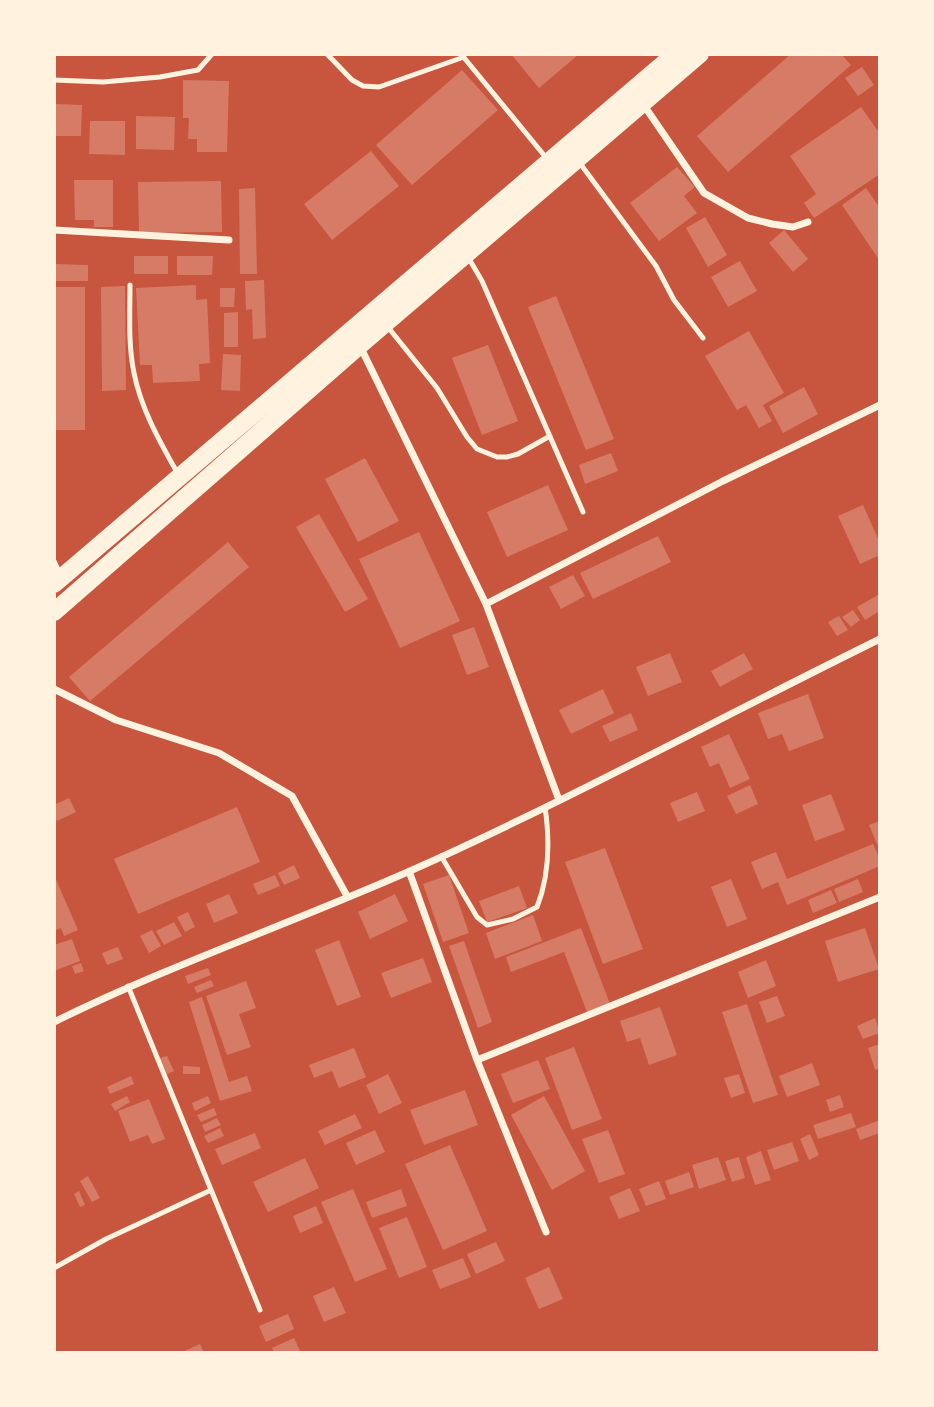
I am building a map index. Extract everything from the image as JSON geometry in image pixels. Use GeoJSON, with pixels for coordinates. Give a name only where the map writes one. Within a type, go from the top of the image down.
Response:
{"type":"FeatureCollection","features":[{"type":"Feature","properties":{"kind":"main road"},"geometry":{"type":"LineString","coordinates":[[57,574],[179,477],[675,54]]}},
{"type":"Feature","properties":{"kind":"main road"},"geometry":{"type":"LineString","coordinates":[[54,612],[700,54]]}},
{"type":"Feature","properties":{"kind":"street"},"geometry":{"type":"LineString","coordinates":[[643,104],[704,193],[748,218],[793,227],[807,222]]}},
{"type":"Feature","properties":{"kind":"street"},"geometry":{"type":"LineString","coordinates":[[54,230],[229,240]]}},
{"type":"Feature","properties":{"kind":"street"},"geometry":{"type":"LineString","coordinates":[[360,345],[486,604],[559,800]]}},
{"type":"Feature","properties":{"kind":"street"},"geometry":{"type":"LineString","coordinates":[[486,604],[723,481],[880,405]]}},
{"type":"Feature","properties":{"kind":"street"},"geometry":{"type":"LineString","coordinates":[[54,1022],[128,986],[409,871],[545,807],[880,639]]}},
{"type":"Feature","properties":{"kind":"street"},"geometry":{"type":"LineString","coordinates":[[54,689],[116,720],[219,753],[292,796],[347,897]]}},
{"type":"Feature","properties":{"kind":"street"},"geometry":{"type":"LineString","coordinates":[[409,871],[477,1060],[546,1232]]}},
{"type":"Feature","properties":{"kind":"street"},"geometry":{"type":"LineString","coordinates":[[477,1060],[880,897]]}},
{"type":"Feature","properties":{"kind":"lane"},"geometry":{"type":"LineString","coordinates":[[54,80],[103,82],[160,77],[198,70],[212,54]]}},
{"type":"Feature","properties":{"kind":"lane"},"geometry":{"type":"LineString","coordinates":[[327,54],[352,80],[363,86],[379,87],[463,56],[549,161]]}},
{"type":"Feature","properties":{"kind":"lane"},"geometry":{"type":"LineString","coordinates":[[578,159],[656,266],[674,300],[703,338]]}},
{"type":"Feature","properties":{"kind":"lane"},"geometry":{"type":"LineString","coordinates":[[467,254],[482,281],[583,512]]}},
{"type":"Feature","properties":{"kind":"lane"},"geometry":{"type":"LineString","coordinates":[[130,285],[130,332],[134,373],[145,413],[179,477]]}},
{"type":"Feature","properties":{"kind":"lane"},"geometry":{"type":"LineString","coordinates":[[385,324],[437,388],[477,449],[497,457],[507,457],[518,454],[550,436]]}},
{"type":"Feature","properties":{"kind":"lane"},"geometry":{"type":"LineString","coordinates":[[441,856],[477,917],[487,925],[513,919],[537,907],[543,893],[550,839],[545,807]]}},
{"type":"Feature","properties":{"kind":"lane"},"geometry":{"type":"LineString","coordinates":[[128,986],[209,1191],[260,1310]]}},
{"type":"Feature","properties":{"kind":"lane"},"geometry":{"type":"LineString","coordinates":[[54,1268],[106,1239],[209,1191]]}},
{"type":"Feature","properties":{"kind":"building"},"geometry":{"type":"Polygon","coordinates":[[[511,54],[579,54],[539,88],[511,54]]]}},
{"type":"Feature","properties":{"kind":"building"},"geometry":{"type":"Polygon","coordinates":[[[791,54],[841,54],[851,65],[728,172],[697,136],[791,54]]]}},
{"type":"Feature","properties":{"kind":"building"},"geometry":{"type":"Polygon","coordinates":[[[862,67],[874,85],[858,96],[845,78],[862,67]]]}},
{"type":"Feature","properties":{"kind":"building"},"geometry":{"type":"Polygon","coordinates":[[[462,70],[498,110],[412,185],[376,145],[462,70]]]}},
{"type":"Feature","properties":{"kind":"building"},"geometry":{"type":"Polygon","coordinates":[[[183,80],[229,81],[227,152],[197,152],[197,139],[188,139],[189,118],[183,118],[183,80]]]}},
{"type":"Feature","properties":{"kind":"building"},"geometry":{"type":"Polygon","coordinates":[[[54,104],[82,105],[81,136],[54,136],[54,104]]]}},
{"type":"Feature","properties":{"kind":"building"},"geometry":{"type":"Polygon","coordinates":[[[861,107],[880,134],[880,174],[814,218],[804,203],[816,194],[790,156],[861,107]]]}},
{"type":"Feature","properties":{"kind":"building"},"geometry":{"type":"Polygon","coordinates":[[[136,116],[175,117],[174,150],[136,149],[136,116]]]}},
{"type":"Feature","properties":{"kind":"building"},"geometry":{"type":"Polygon","coordinates":[[[90,121],[125,121],[125,155],[89,154],[90,121]]]}},
{"type":"Feature","properties":{"kind":"building"},"geometry":{"type":"Polygon","coordinates":[[[371,151],[399,186],[332,240],[304,204],[371,151]]]}},
{"type":"Feature","properties":{"kind":"building"},"geometry":{"type":"Polygon","coordinates":[[[677,167],[695,187],[684,196],[697,213],[659,241],[630,203],[677,167]]]}},
{"type":"Feature","properties":{"kind":"building"},"geometry":{"type":"Polygon","coordinates":[[[74,180],[113,180],[113,227],[94,227],[94,220],[75,220],[74,180]]]}},
{"type":"Feature","properties":{"kind":"building"},"geometry":{"type":"Polygon","coordinates":[[[221,181],[222,232],[139,233],[138,182],[221,181]]]}},
{"type":"Feature","properties":{"kind":"building"},"geometry":{"type":"Polygon","coordinates":[[[255,188],[257,274],[240,274],[239,189],[255,188]]]}},
{"type":"Feature","properties":{"kind":"building"},"geometry":{"type":"Polygon","coordinates":[[[866,188],[880,208],[880,261],[842,205],[866,188]]]}},
{"type":"Feature","properties":{"kind":"building"},"geometry":{"type":"Polygon","coordinates":[[[705,217],[727,255],[708,267],[686,228],[705,217]]]}},
{"type":"Feature","properties":{"kind":"building"},"geometry":{"type":"Polygon","coordinates":[[[784,230],[808,259],[793,272],[769,243],[784,230]]]}},
{"type":"Feature","properties":{"kind":"building"},"geometry":{"type":"Polygon","coordinates":[[[134,256],[168,256],[168,274],[134,274],[134,256]]]}},
{"type":"Feature","properties":{"kind":"building"},"geometry":{"type":"Polygon","coordinates":[[[177,256],[213,256],[212,275],[177,275],[177,256]]]}},
{"type":"Feature","properties":{"kind":"building"},"geometry":{"type":"Polygon","coordinates":[[[740,261],[757,291],[728,307],[711,277],[740,261]]]}},
{"type":"Feature","properties":{"kind":"building"},"geometry":{"type":"Polygon","coordinates":[[[54,264],[88,265],[88,281],[54,281],[54,264]]]}},
{"type":"Feature","properties":{"kind":"building"},"geometry":{"type":"Polygon","coordinates":[[[264,280],[266,338],[253,339],[252,309],[246,310],[245,281],[264,280]]]}},
{"type":"Feature","properties":{"kind":"building"},"geometry":{"type":"Polygon","coordinates":[[[196,285],[196,300],[207,299],[210,363],[199,364],[200,381],[153,383],[152,365],[140,365],[136,288],[196,285]]]}},
{"type":"Feature","properties":{"kind":"building"},"geometry":{"type":"Polygon","coordinates":[[[125,286],[126,390],[102,391],[101,287],[125,286]]]}},
{"type":"Feature","properties":{"kind":"building"},"geometry":{"type":"Polygon","coordinates":[[[54,287],[85,287],[85,430],[54,430],[54,287]]]}},
{"type":"Feature","properties":{"kind":"building"},"geometry":{"type":"Polygon","coordinates":[[[220,288],[235,288],[234,307],[220,307],[220,288]]]}},
{"type":"Feature","properties":{"kind":"building"},"geometry":{"type":"Polygon","coordinates":[[[556,296],[614,439],[586,450],[528,307],[556,296]]]}},
{"type":"Feature","properties":{"kind":"building"},"geometry":{"type":"Polygon","coordinates":[[[238,312],[238,347],[224,347],[224,313],[238,312]]]}},
{"type":"Feature","properties":{"kind":"building"},"geometry":{"type":"Polygon","coordinates":[[[749,331],[784,393],[763,405],[772,421],[759,428],[746,405],[737,410],[705,356],[749,331]]]}},
{"type":"Feature","properties":{"kind":"building"},"geometry":{"type":"Polygon","coordinates":[[[488,345],[518,421],[482,435],[452,358],[488,345]]]}},
{"type":"Feature","properties":{"kind":"building"},"geometry":{"type":"Polygon","coordinates":[[[223,354],[241,355],[240,391],[221,390],[223,354]]]}},
{"type":"Feature","properties":{"kind":"building"},"geometry":{"type":"Polygon","coordinates":[[[804,387],[818,414],[783,433],[769,406],[804,387]]]}},
{"type":"Feature","properties":{"kind":"building"},"geometry":{"type":"Polygon","coordinates":[[[611,453],[618,471],[585,484],[579,465],[611,453]]]}},
{"type":"Feature","properties":{"kind":"building"},"geometry":{"type":"Polygon","coordinates":[[[365,458],[399,521],[358,542],[325,479],[365,458]]]}},
{"type":"Feature","properties":{"kind":"building"},"geometry":{"type":"Polygon","coordinates":[[[548,485],[568,530],[507,557],[487,512],[548,485]]]}},
{"type":"Feature","properties":{"kind":"building"},"geometry":{"type":"Polygon","coordinates":[[[863,505],[880,543],[880,555],[860,564],[838,516],[863,505]]]}},
{"type":"Feature","properties":{"kind":"building"},"geometry":{"type":"Polygon","coordinates":[[[319,514],[368,599],[345,612],[296,527],[319,514]]]}},
{"type":"Feature","properties":{"kind":"building"},"geometry":{"type":"Polygon","coordinates":[[[419,532],[460,621],[400,648],[359,559],[419,532]]]}},
{"type":"Feature","properties":{"kind":"building"},"geometry":{"type":"Polygon","coordinates":[[[658,536],[671,562],[593,599],[580,573],[658,536]]]}},
{"type":"Feature","properties":{"kind":"building"},"geometry":{"type":"Polygon","coordinates":[[[228,542],[249,567],[90,701],[69,677],[228,542]]]}},
{"type":"Feature","properties":{"kind":"building"},"geometry":{"type":"Polygon","coordinates":[[[573,575],[585,596],[561,609],[549,587],[573,575]]]}},
{"type":"Feature","properties":{"kind":"building"},"geometry":{"type":"Polygon","coordinates":[[[878,595],[880,611],[865,620],[857,607],[878,595]]]}},
{"type":"Feature","properties":{"kind":"building"},"geometry":{"type":"Polygon","coordinates":[[[853,610],[860,620],[851,627],[842,617],[853,610]]]}},
{"type":"Feature","properties":{"kind":"building"},"geometry":{"type":"Polygon","coordinates":[[[839,616],[848,630],[837,636],[828,622],[839,616]]]}},
{"type":"Feature","properties":{"kind":"building"},"geometry":{"type":"Polygon","coordinates":[[[474,627],[489,667],[467,675],[452,635],[474,627]]]}},
{"type":"Feature","properties":{"kind":"building"},"geometry":{"type":"Polygon","coordinates":[[[670,653],[682,682],[648,696],[636,667],[670,653]]]}},
{"type":"Feature","properties":{"kind":"building"},"geometry":{"type":"Polygon","coordinates":[[[744,653],[753,669],[720,687],[711,671],[744,653]]]}},
{"type":"Feature","properties":{"kind":"building"},"geometry":{"type":"Polygon","coordinates":[[[603,689],[614,713],[571,734],[559,710],[603,689]]]}},
{"type":"Feature","properties":{"kind":"building"},"geometry":{"type":"Polygon","coordinates":[[[808,694],[824,738],[789,751],[782,734],[768,739],[758,713],[808,694]]]}},
{"type":"Feature","properties":{"kind":"building"},"geometry":{"type":"Polygon","coordinates":[[[631,713],[638,730],[610,742],[602,726],[631,713]]]}},
{"type":"Feature","properties":{"kind":"building"},"geometry":{"type":"Polygon","coordinates":[[[729,734],[750,779],[730,788],[719,763],[710,767],[701,747],[729,734]]]}},
{"type":"Feature","properties":{"kind":"building"},"geometry":{"type":"Polygon","coordinates":[[[750,785],[758,804],[736,814],[727,796],[750,785]]]}},
{"type":"Feature","properties":{"kind":"building"},"geometry":{"type":"Polygon","coordinates":[[[697,792],[705,811],[678,822],[670,803],[697,792]]]}},
{"type":"Feature","properties":{"kind":"building"},"geometry":{"type":"Polygon","coordinates":[[[831,794],[845,830],[815,841],[802,805],[831,794]]]}},
{"type":"Feature","properties":{"kind":"building"},"geometry":{"type":"Polygon","coordinates":[[[69,798],[76,812],[57,821],[54,805],[69,798]]]}},
{"type":"Feature","properties":{"kind":"building"},"geometry":{"type":"Polygon","coordinates":[[[237,807],[260,862],[138,914],[114,859],[237,807]]]}},
{"type":"Feature","properties":{"kind":"building"},"geometry":{"type":"Polygon","coordinates":[[[880,821],[880,851],[869,825],[880,821]]]}},
{"type":"Feature","properties":{"kind":"building"},"geometry":{"type":"Polygon","coordinates":[[[873,844],[880,859],[880,866],[787,905],[778,882],[762,889],[751,862],[776,852],[787,879],[873,844]]]}},
{"type":"Feature","properties":{"kind":"building"},"geometry":{"type":"Polygon","coordinates":[[[605,848],[643,949],[603,964],[565,862],[605,848]]]}},
{"type":"Feature","properties":{"kind":"building"},"geometry":{"type":"Polygon","coordinates":[[[294,865],[300,878],[284,885],[278,873],[294,865]]]}},
{"type":"Feature","properties":{"kind":"building"},"geometry":{"type":"Polygon","coordinates":[[[54,875],[78,930],[64,936],[61,928],[54,931],[54,875]]]}},
{"type":"Feature","properties":{"kind":"building"},"geometry":{"type":"Polygon","coordinates":[[[275,875],[280,886],[258,895],[253,884],[275,875]]]}},
{"type":"Feature","properties":{"kind":"building"},"geometry":{"type":"Polygon","coordinates":[[[449,875],[469,933],[443,942],[423,884],[449,875]]]}},
{"type":"Feature","properties":{"kind":"building"},"geometry":{"type":"Polygon","coordinates":[[[731,879],[747,919],[727,927],[711,887],[731,879]]]}},
{"type":"Feature","properties":{"kind":"building"},"geometry":{"type":"Polygon","coordinates":[[[858,879],[863,892],[839,902],[834,889],[858,879]]]}},
{"type":"Feature","properties":{"kind":"building"},"geometry":{"type":"Polygon","coordinates":[[[519,886],[527,908],[487,922],[479,901],[519,886]]]}},
{"type":"Feature","properties":{"kind":"building"},"geometry":{"type":"Polygon","coordinates":[[[831,890],[837,903],[813,913],[808,900],[831,890]]]}},
{"type":"Feature","properties":{"kind":"building"},"geometry":{"type":"Polygon","coordinates":[[[229,894],[238,913],[214,923],[206,904],[229,894]]]}},
{"type":"Feature","properties":{"kind":"building"},"geometry":{"type":"Polygon","coordinates":[[[395,894],[408,921],[370,939],[358,912],[395,894]]]}},
{"type":"Feature","properties":{"kind":"building"},"geometry":{"type":"Polygon","coordinates":[[[188,912],[195,927],[185,932],[177,917],[188,912]]]}},
{"type":"Feature","properties":{"kind":"building"},"geometry":{"type":"Polygon","coordinates":[[[533,915],[542,941],[495,959],[486,933],[533,915]]]}},
{"type":"Feature","properties":{"kind":"building"},"geometry":{"type":"Polygon","coordinates":[[[174,922],[182,936],[164,945],[156,931],[174,922]]]}},
{"type":"Feature","properties":{"kind":"building"},"geometry":{"type":"Polygon","coordinates":[[[581,928],[610,1004],[587,1012],[564,952],[511,972],[506,957],[581,928]]]}},
{"type":"Feature","properties":{"kind":"building"},"geometry":{"type":"Polygon","coordinates":[[[865,928],[879,969],[838,982],[825,941],[865,928]]]}},
{"type":"Feature","properties":{"kind":"building"},"geometry":{"type":"Polygon","coordinates":[[[152,930],[161,946],[149,953],[140,936],[152,930]]]}},
{"type":"Feature","properties":{"kind":"building"},"geometry":{"type":"Polygon","coordinates":[[[72,939],[80,961],[54,971],[54,945],[72,939]]]}},
{"type":"Feature","properties":{"kind":"building"},"geometry":{"type":"Polygon","coordinates":[[[339,940],[361,997],[337,1006],[315,950],[339,940]]]}},
{"type":"Feature","properties":{"kind":"building"},"geometry":{"type":"Polygon","coordinates":[[[464,941],[492,1022],[478,1028],[449,946],[464,941]]]}},
{"type":"Feature","properties":{"kind":"building"},"geometry":{"type":"Polygon","coordinates":[[[118,947],[123,959],[107,965],[102,953],[118,947]]]}},
{"type":"Feature","properties":{"kind":"building"},"geometry":{"type":"Polygon","coordinates":[[[423,958],[432,982],[391,998],[381,973],[423,958]]]}},
{"type":"Feature","properties":{"kind":"building"},"geometry":{"type":"Polygon","coordinates":[[[766,960],[776,986],[748,998],[738,972],[766,960]]]}},
{"type":"Feature","properties":{"kind":"building"},"geometry":{"type":"Polygon","coordinates":[[[81,963],[84,971],[75,974],[72,966],[81,963]]]}},
{"type":"Feature","properties":{"kind":"building"},"geometry":{"type":"Polygon","coordinates":[[[208,968],[211,975],[188,984],[185,976],[208,968]]]}},
{"type":"Feature","properties":{"kind":"building"},"geometry":{"type":"Polygon","coordinates":[[[211,980],[214,986],[197,993],[194,987],[211,980]]]}},
{"type":"Feature","properties":{"kind":"building"},"geometry":{"type":"Polygon","coordinates":[[[246,981],[256,1008],[239,1014],[251,1047],[227,1055],[206,996],[246,981]]]}},
{"type":"Feature","properties":{"kind":"building"},"geometry":{"type":"Polygon","coordinates":[[[777,996],[785,1016],[767,1023],[759,1002],[777,996]]]}},
{"type":"Feature","properties":{"kind":"building"},"geometry":{"type":"Polygon","coordinates":[[[202,997],[229,1082],[247,1076],[252,1091],[220,1101],[189,1002],[202,997]]]}},
{"type":"Feature","properties":{"kind":"building"},"geometry":{"type":"Polygon","coordinates":[[[747,1004],[778,1095],[753,1103],[722,1012],[747,1004]]]}},
{"type":"Feature","properties":{"kind":"building"},"geometry":{"type":"Polygon","coordinates":[[[660,1007],[677,1055],[649,1065],[640,1038],[627,1042],[620,1021],[660,1007]]]}},
{"type":"Feature","properties":{"kind":"building"},"geometry":{"type":"Polygon","coordinates":[[[875,1018],[880,1033],[863,1039],[857,1026],[875,1018]]]}},
{"type":"Feature","properties":{"kind":"building"},"geometry":{"type":"Polygon","coordinates":[[[880,1044],[880,1068],[875,1070],[868,1048],[880,1044]]]}},
{"type":"Feature","properties":{"kind":"building"},"geometry":{"type":"Polygon","coordinates":[[[574,1047],[602,1119],[572,1130],[545,1058],[574,1047]]]}},
{"type":"Feature","properties":{"kind":"building"},"geometry":{"type":"Polygon","coordinates":[[[354,1048],[366,1077],[339,1088],[332,1071],[314,1078],[309,1065],[354,1048]]]}},
{"type":"Feature","properties":{"kind":"building"},"geometry":{"type":"Polygon","coordinates":[[[167,1056],[174,1071],[167,1074],[160,1058],[167,1056]]]}},
{"type":"Feature","properties":{"kind":"building"},"geometry":{"type":"Polygon","coordinates":[[[538,1060],[550,1089],[513,1103],[501,1074],[538,1060]]]}},
{"type":"Feature","properties":{"kind":"building"},"geometry":{"type":"Polygon","coordinates":[[[812,1063],[820,1085],[787,1097],[779,1076],[812,1063]]]}},
{"type":"Feature","properties":{"kind":"building"},"geometry":{"type":"Polygon","coordinates":[[[183,1066],[200,1067],[200,1074],[183,1074],[183,1066]]]}},
{"type":"Feature","properties":{"kind":"building"},"geometry":{"type":"Polygon","coordinates":[[[388,1074],[402,1103],[379,1114],[366,1085],[388,1074]]]}},
{"type":"Feature","properties":{"kind":"building"},"geometry":{"type":"Polygon","coordinates":[[[739,1074],[745,1093],[731,1098],[724,1078],[739,1074]]]}},
{"type":"Feature","properties":{"kind":"building"},"geometry":{"type":"Polygon","coordinates":[[[131,1076],[134,1084],[110,1094],[107,1087],[131,1076]]]}},
{"type":"Feature","properties":{"kind":"building"},"geometry":{"type":"Polygon","coordinates":[[[465,1090],[478,1125],[424,1145],[410,1110],[465,1090]]]}},
{"type":"Feature","properties":{"kind":"building"},"geometry":{"type":"Polygon","coordinates":[[[840,1095],[844,1107],[830,1112],[826,1100],[840,1095]]]}},
{"type":"Feature","properties":{"kind":"building"},"geometry":{"type":"Polygon","coordinates":[[[127,1096],[130,1102],[115,1111],[111,1104],[127,1096]]]}},
{"type":"Feature","properties":{"kind":"building"},"geometry":{"type":"Polygon","coordinates":[[[208,1096],[211,1103],[195,1111],[192,1103],[208,1096]]]}},
{"type":"Feature","properties":{"kind":"building"},"geometry":{"type":"Polygon","coordinates":[[[544,1096],[585,1171],[552,1190],[511,1115],[544,1096]]]}},
{"type":"Feature","properties":{"kind":"building"},"geometry":{"type":"Polygon","coordinates":[[[149,1099],[165,1139],[152,1144],[148,1135],[130,1142],[118,1111],[149,1099]]]}},
{"type":"Feature","properties":{"kind":"building"},"geometry":{"type":"Polygon","coordinates":[[[214,1108],[217,1115],[201,1122],[197,1115],[214,1108]]]}},
{"type":"Feature","properties":{"kind":"building"},"geometry":{"type":"Polygon","coordinates":[[[851,1113],[856,1127],[818,1139],[813,1125],[851,1113]]]}},
{"type":"Feature","properties":{"kind":"building"},"geometry":{"type":"Polygon","coordinates":[[[355,1114],[362,1128],[325,1145],[318,1131],[355,1114]]]}},
{"type":"Feature","properties":{"kind":"building"},"geometry":{"type":"Polygon","coordinates":[[[217,1118],[221,1125],[205,1132],[202,1125],[217,1118]]]}},
{"type":"Feature","properties":{"kind":"building"},"geometry":{"type":"Polygon","coordinates":[[[880,1120],[880,1133],[860,1140],[856,1129],[880,1120]]]}},
{"type":"Feature","properties":{"kind":"building"},"geometry":{"type":"Polygon","coordinates":[[[220,1128],[224,1136],[208,1143],[204,1136],[220,1128]]]}},
{"type":"Feature","properties":{"kind":"building"},"geometry":{"type":"Polygon","coordinates":[[[375,1130],[385,1152],[356,1165],[346,1143],[375,1130]]]}},
{"type":"Feature","properties":{"kind":"building"},"geometry":{"type":"Polygon","coordinates":[[[608,1130],[625,1174],[599,1183],[582,1139],[608,1130]]]}},
{"type":"Feature","properties":{"kind":"building"},"geometry":{"type":"Polygon","coordinates":[[[255,1133],[261,1148],[222,1165],[215,1149],[255,1133]]]}},
{"type":"Feature","properties":{"kind":"building"},"geometry":{"type":"Polygon","coordinates":[[[810,1134],[819,1155],[809,1160],[800,1139],[810,1134]]]}},
{"type":"Feature","properties":{"kind":"building"},"geometry":{"type":"Polygon","coordinates":[[[792,1142],[799,1161],[774,1170],[767,1150],[792,1142]]]}},
{"type":"Feature","properties":{"kind":"building"},"geometry":{"type":"Polygon","coordinates":[[[450,1145],[487,1231],[443,1250],[405,1164],[450,1145]]]}},
{"type":"Feature","properties":{"kind":"building"},"geometry":{"type":"Polygon","coordinates":[[[761,1151],[771,1180],[755,1185],[746,1157],[761,1151]]]}},
{"type":"Feature","properties":{"kind":"building"},"geometry":{"type":"Polygon","coordinates":[[[718,1157],[726,1180],[699,1189],[692,1165],[718,1157]]]}},
{"type":"Feature","properties":{"kind":"building"},"geometry":{"type":"Polygon","coordinates":[[[739,1157],[745,1178],[732,1182],[725,1161],[739,1157]]]}},
{"type":"Feature","properties":{"kind":"building"},"geometry":{"type":"Polygon","coordinates":[[[305,1158],[319,1188],[268,1212],[253,1182],[305,1158]]]}},
{"type":"Feature","properties":{"kind":"building"},"geometry":{"type":"Polygon","coordinates":[[[689,1172],[694,1187],[670,1195],[665,1181],[689,1172]]]}},
{"type":"Feature","properties":{"kind":"building"},"geometry":{"type":"Polygon","coordinates":[[[88,1176],[100,1198],[92,1202],[80,1181],[88,1176]]]}},
{"type":"Feature","properties":{"kind":"building"},"geometry":{"type":"Polygon","coordinates":[[[659,1181],[666,1199],[646,1206],[639,1189],[659,1181]]]}},
{"type":"Feature","properties":{"kind":"building"},"geometry":{"type":"Polygon","coordinates":[[[630,1188],[640,1211],[619,1219],[609,1197],[630,1188]]]}},
{"type":"Feature","properties":{"kind":"building"},"geometry":{"type":"Polygon","coordinates":[[[353,1189],[387,1269],[355,1282],[321,1202],[353,1189]]]}},
{"type":"Feature","properties":{"kind":"building"},"geometry":{"type":"Polygon","coordinates":[[[401,1189],[407,1206],[372,1218],[366,1202],[401,1189]]]}},
{"type":"Feature","properties":{"kind":"building"},"geometry":{"type":"Polygon","coordinates":[[[79,1191],[85,1205],[80,1207],[74,1194],[79,1191]]]}},
{"type":"Feature","properties":{"kind":"building"},"geometry":{"type":"Polygon","coordinates":[[[316,1206],[323,1223],[300,1233],[293,1216],[316,1206]]]}},
{"type":"Feature","properties":{"kind":"building"},"geometry":{"type":"Polygon","coordinates":[[[407,1217],[427,1267],[399,1278],[379,1228],[407,1217]]]}},
{"type":"Feature","properties":{"kind":"building"},"geometry":{"type":"Polygon","coordinates":[[[496,1242],[505,1261],[476,1274],[467,1254],[496,1242]]]}},
{"type":"Feature","properties":{"kind":"building"},"geometry":{"type":"Polygon","coordinates":[[[463,1258],[471,1277],[440,1289],[432,1270],[463,1258]]]}},
{"type":"Feature","properties":{"kind":"building"},"geometry":{"type":"Polygon","coordinates":[[[549,1267],[563,1299],[539,1309],[525,1278],[549,1267]]]}},
{"type":"Feature","properties":{"kind":"building"},"geometry":{"type":"Polygon","coordinates":[[[334,1287],[346,1313],[324,1322],[313,1296],[334,1287]]]}},
{"type":"Feature","properties":{"kind":"building"},"geometry":{"type":"Polygon","coordinates":[[[288,1314],[294,1329],[266,1342],[259,1326],[288,1314]]]}},
{"type":"Feature","properties":{"kind":"building"},"geometry":{"type":"Polygon","coordinates":[[[294,1338],[301,1353],[274,1353],[272,1348],[294,1338]]]}},
{"type":"Feature","properties":{"kind":"building"},"geometry":{"type":"Polygon","coordinates":[[[200,1344],[204,1353],[180,1353],[200,1344]]]}}]}
